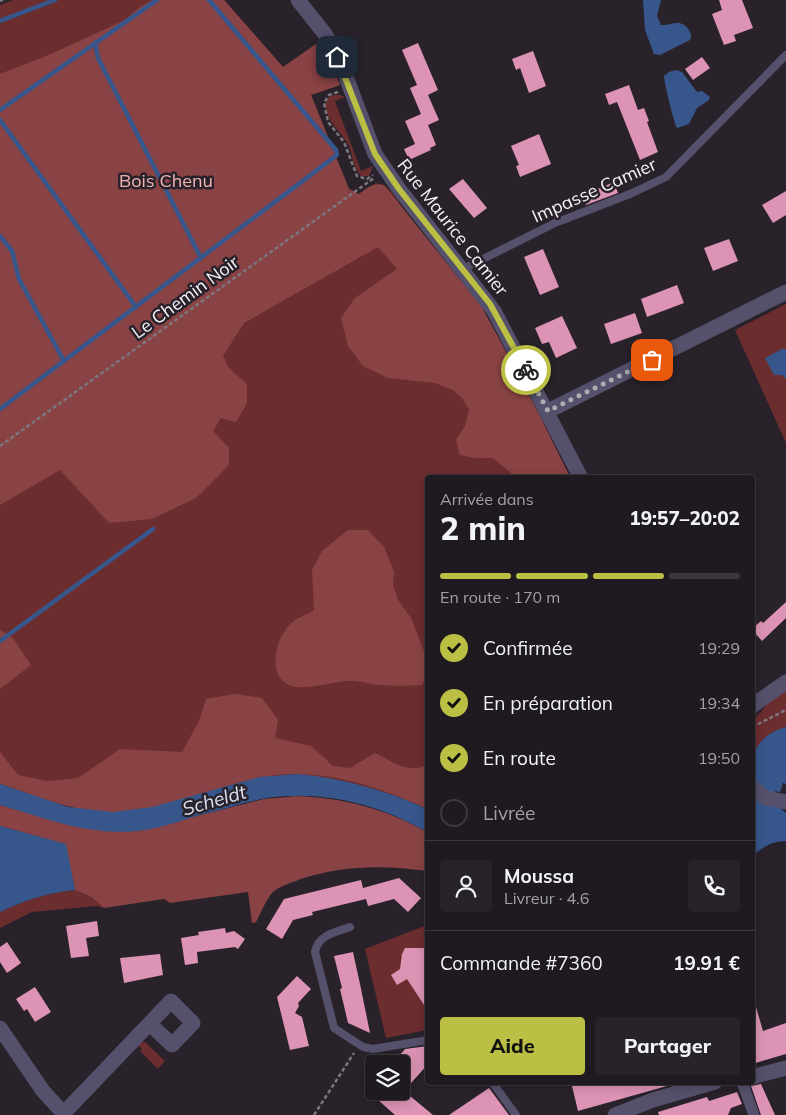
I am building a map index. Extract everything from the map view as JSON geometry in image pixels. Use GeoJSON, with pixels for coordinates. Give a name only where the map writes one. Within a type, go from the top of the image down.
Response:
{"type":"FeatureCollection","features":[{"type":"Feature","properties":{"kind":"street","name":"Rue Maurice Camier"},"geometry":{"type":"LineString","coordinates":[[298,0],[325,34],[341,64],[375,154],[499,318],[580,475]]}},
{"type":"Feature","properties":{"kind":"street"},"geometry":{"type":"LineString","coordinates":[[548,411],[786,292]]}},
{"type":"Feature","properties":{"kind":"street"},"geometry":{"type":"LineString","coordinates":[[755,705],[786,682]]}},
{"type":"Feature","properties":{"kind":"street"},"geometry":{"type":"LineString","coordinates":[[755,789],[766,798],[782,801]]}},
{"type":"Feature","properties":{"kind":"street"},"geometry":{"type":"LineString","coordinates":[[0,1028],[43,1091],[64,1114],[150,1024]]}},
{"type":"Feature","properties":{"kind":"street"},"geometry":{"type":"LineString","coordinates":[[755,1076],[786,1068]]}},
{"type":"Feature","properties":{"kind":"street"},"geometry":{"type":"LineString","coordinates":[[615,1115],[653,1100],[705,1085]]}},
{"type":"Feature","properties":{"kind":"street"},"geometry":{"type":"LineString","coordinates":[[743,1085],[754,1115]]}},
{"type":"Feature","properties":{"kind":"lane","name":"Impasse Camier"},"geometry":{"type":"LineString","coordinates":[[463,269],[555,223],[630,194],[666,177],[786,55]]}},
{"type":"Feature","properties":{"kind":"lane"},"geometry":{"type":"LineString","coordinates":[[350,927],[327,936],[318,943],[315,952],[334,1028],[359,1045],[373,1050],[425,1041]]}},
{"type":"Feature","properties":{"kind":"lane"},"geometry":{"type":"LineString","coordinates":[[494,1085],[516,1115]]}},
{"type":"Feature","properties":{"kind":"path"},"geometry":{"type":"LineString","coordinates":[[351,90],[329,95],[324,103],[324,110],[328,122],[347,147],[353,169],[360,178],[361,186]]}},
{"type":"Feature","properties":{"kind":"path"},"geometry":{"type":"LineString","coordinates":[[360,178],[370,178],[383,167]]}},
{"type":"Feature","properties":{"kind":"path","name":"Le Chemin Noir"},"geometry":{"type":"LineString","coordinates":[[0,446],[361,186],[383,167]]}},
{"type":"Feature","properties":{"kind":"path"},"geometry":{"type":"LineString","coordinates":[[755,726],[786,710]]}},
{"type":"Feature","properties":{"kind":"path"},"geometry":{"type":"LineString","coordinates":[[755,723],[759,724]]}},
{"type":"Feature","properties":{"kind":"path"},"geometry":{"type":"LineString","coordinates":[[314,1115],[359,1045]]}},
{"type":"Feature","properties":{"kind":"green space"},"geometry":{"type":"Polygon","coordinates":[[[13,0],[224,0],[283,67],[319,42],[340,85],[311,95],[349,189],[359,194],[376,183],[384,185],[392,193],[497,335],[569,475],[425,475],[425,808],[414,803],[236,784],[0,784],[0,5],[13,0]]]}},
{"type":"Feature","properties":{"kind":"green space","name":"Bois Chenu"},"geometry":{"type":"Polygon","coordinates":[[[153,0],[224,0],[283,67],[319,42],[340,85],[311,95],[349,189],[359,194],[370,186],[384,185],[482,307],[569,475],[512,475],[493,458],[474,458],[460,455],[456,440],[465,426],[469,410],[463,399],[453,390],[435,383],[388,378],[363,366],[348,346],[341,318],[355,298],[397,269],[378,247],[244,323],[223,356],[229,368],[247,384],[247,403],[236,422],[221,418],[213,431],[229,448],[229,465],[196,498],[152,519],[109,523],[60,470],[0,505],[0,74],[51,54],[125,20],[141,6],[153,0]]]}},
{"type":"Feature","properties":{"kind":"green space"},"geometry":{"type":"Polygon","coordinates":[[[333,95],[345,97],[335,101],[361,171],[373,166],[369,176],[361,176],[358,173],[349,146],[328,116],[325,104],[329,97],[333,95]]]}},
{"type":"Feature","properties":{"kind":"green space"},"geometry":{"type":"Polygon","coordinates":[[[786,304],[786,443],[735,330],[786,304]]]}},
{"type":"Feature","properties":{"kind":"green space"},"geometry":{"type":"Polygon","coordinates":[[[348,530],[368,530],[384,547],[394,572],[393,585],[398,600],[411,618],[425,654],[425,678],[422,685],[384,685],[353,681],[297,687],[287,684],[280,677],[276,668],[277,647],[281,637],[294,621],[314,610],[312,570],[322,551],[348,530]]]}},
{"type":"Feature","properties":{"kind":"green space"},"geometry":{"type":"Polygon","coordinates":[[[0,630],[12,637],[31,665],[0,689],[0,630]]]}},
{"type":"Feature","properties":{"kind":"green space"},"geometry":{"type":"Polygon","coordinates":[[[786,689],[786,727],[769,735],[757,748],[755,754],[755,719],[767,704],[786,689]]]}},
{"type":"Feature","properties":{"kind":"green space"},"geometry":{"type":"Polygon","coordinates":[[[235,694],[262,698],[278,720],[275,738],[311,746],[333,766],[350,768],[375,753],[407,768],[425,765],[425,808],[366,785],[323,776],[301,774],[258,778],[168,804],[132,811],[114,812],[99,812],[70,807],[0,784],[0,752],[18,775],[47,781],[78,778],[120,749],[182,752],[199,721],[206,699],[235,694]]]}},
{"type":"Feature","properties":{"kind":"green space"},"geometry":{"type":"Polygon","coordinates":[[[297,796],[331,799],[364,806],[412,824],[425,831],[425,871],[380,867],[348,869],[317,874],[283,886],[273,892],[256,922],[252,923],[248,892],[170,903],[164,899],[104,908],[91,897],[75,890],[65,844],[0,826],[0,805],[28,813],[137,831],[264,799],[297,796]]]}},
{"type":"Feature","properties":{"kind":"green space"},"geometry":{"type":"Polygon","coordinates":[[[75,890],[91,897],[104,908],[97,906],[32,912],[0,928],[0,912],[36,898],[75,890]]]}},
{"type":"Feature","properties":{"kind":"green space"},"geometry":{"type":"Polygon","coordinates":[[[425,926],[425,1030],[386,1038],[365,949],[425,926]]]}},
{"type":"Feature","properties":{"kind":"green space"},"geometry":{"type":"Polygon","coordinates":[[[140,1042],[145,1042],[165,1061],[158,1069],[140,1051],[142,1049],[138,1045],[140,1042]]]}},
{"type":"Feature","properties":{"kind":"water"},"geometry":{"type":"Polygon","coordinates":[[[643,0],[661,0],[657,16],[661,25],[682,24],[690,33],[690,40],[660,55],[654,54],[645,30],[643,0]]]}},
{"type":"Feature","properties":{"kind":"water"},"geometry":{"type":"Polygon","coordinates":[[[676,70],[682,72],[697,92],[702,91],[710,97],[709,100],[697,108],[689,124],[677,128],[664,76],[676,70]]]}},
{"type":"Feature","properties":{"kind":"water"},"geometry":{"type":"Polygon","coordinates":[[[782,349],[786,349],[786,379],[782,375],[774,375],[765,358],[782,349]]]}},
{"type":"Feature","properties":{"kind":"water"},"geometry":{"type":"Polygon","coordinates":[[[786,727],[786,784],[783,783],[780,792],[775,791],[778,804],[786,813],[786,841],[768,845],[755,854],[755,750],[766,737],[786,727]]]}},
{"type":"Feature","properties":{"kind":"water","name":"Scheldt"},"geometry":{"type":"Polygon","coordinates":[[[297,774],[331,778],[396,796],[425,808],[425,831],[409,822],[370,807],[329,798],[308,796],[267,798],[153,828],[119,832],[67,825],[0,805],[0,784],[68,807],[113,812],[152,807],[260,777],[297,774]]]}},
{"type":"Feature","properties":{"kind":"water"},"geometry":{"type":"Polygon","coordinates":[[[0,826],[66,844],[75,890],[37,898],[0,912],[0,826]]]}},
{"type":"Feature","properties":{"kind":"building"},"geometry":{"type":"Polygon","coordinates":[[[719,0],[742,0],[753,28],[734,35],[736,41],[724,45],[712,14],[722,10],[719,0]]]}},
{"type":"Feature","properties":{"kind":"building"},"geometry":{"type":"Polygon","coordinates":[[[418,43],[438,90],[428,95],[439,120],[428,125],[436,145],[430,148],[431,150],[409,160],[404,149],[415,144],[405,121],[421,114],[410,88],[417,85],[402,50],[418,43]]]}},
{"type":"Feature","properties":{"kind":"building"},"geometry":{"type":"Polygon","coordinates":[[[533,51],[546,86],[529,93],[520,68],[516,70],[512,59],[533,51]]]}},
{"type":"Feature","properties":{"kind":"building"},"geometry":{"type":"Polygon","coordinates":[[[702,57],[710,68],[693,80],[685,69],[702,57]]]}},
{"type":"Feature","properties":{"kind":"building"},"geometry":{"type":"Polygon","coordinates":[[[629,85],[638,110],[644,108],[658,152],[640,160],[617,102],[609,105],[605,94],[629,85]]]}},
{"type":"Feature","properties":{"kind":"building"},"geometry":{"type":"Polygon","coordinates":[[[539,134],[551,164],[520,177],[516,166],[519,165],[511,146],[539,134]]]}},
{"type":"Feature","properties":{"kind":"building"},"geometry":{"type":"Polygon","coordinates":[[[463,179],[487,208],[474,218],[449,189],[463,179]]]}},
{"type":"Feature","properties":{"kind":"building"},"geometry":{"type":"Polygon","coordinates":[[[614,182],[618,193],[586,205],[581,192],[592,188],[593,191],[614,182]]]}},
{"type":"Feature","properties":{"kind":"building"},"geometry":{"type":"Polygon","coordinates":[[[786,191],[786,215],[773,223],[762,205],[786,191]]]}},
{"type":"Feature","properties":{"kind":"building"},"geometry":{"type":"Polygon","coordinates":[[[729,239],[738,261],[713,271],[704,248],[729,239]]]}},
{"type":"Feature","properties":{"kind":"building"},"geometry":{"type":"Polygon","coordinates":[[[543,249],[559,287],[540,295],[524,257],[543,249]]]}},
{"type":"Feature","properties":{"kind":"building"},"geometry":{"type":"Polygon","coordinates":[[[677,285],[684,303],[647,317],[641,299],[677,285]]]}},
{"type":"Feature","properties":{"kind":"building"},"geometry":{"type":"Polygon","coordinates":[[[635,313],[642,333],[611,344],[604,324],[635,313]]]}},
{"type":"Feature","properties":{"kind":"building"},"geometry":{"type":"Polygon","coordinates":[[[562,316],[577,348],[556,358],[549,342],[542,344],[535,328],[562,316]]]}},
{"type":"Feature","properties":{"kind":"building"},"geometry":{"type":"Polygon","coordinates":[[[786,602],[786,618],[762,641],[755,633],[755,626],[761,621],[763,623],[786,602]]]}},
{"type":"Feature","properties":{"kind":"building"},"geometry":{"type":"Polygon","coordinates":[[[399,878],[421,898],[408,912],[394,899],[368,906],[366,899],[312,912],[313,915],[293,920],[282,939],[266,929],[284,899],[361,880],[363,888],[399,878]]]}},
{"type":"Feature","properties":{"kind":"building"},"geometry":{"type":"Polygon","coordinates":[[[97,921],[99,936],[86,938],[89,956],[71,958],[66,926],[97,921]]]}},
{"type":"Feature","properties":{"kind":"building"},"geometry":{"type":"Polygon","coordinates":[[[225,928],[226,933],[234,931],[245,939],[238,949],[235,947],[197,952],[198,963],[185,965],[181,938],[199,935],[198,932],[225,928]]]}},
{"type":"Feature","properties":{"kind":"building"},"geometry":{"type":"Polygon","coordinates":[[[7,942],[21,963],[7,973],[0,962],[0,947],[7,942]]]}},
{"type":"Feature","properties":{"kind":"building"},"geometry":{"type":"Polygon","coordinates":[[[405,948],[425,948],[425,1006],[407,979],[397,985],[391,975],[400,969],[402,954],[405,948]]]}},
{"type":"Feature","properties":{"kind":"building"},"geometry":{"type":"Polygon","coordinates":[[[353,952],[370,1033],[348,1023],[340,989],[342,988],[334,956],[353,952]]]}},
{"type":"Feature","properties":{"kind":"building"},"geometry":{"type":"Polygon","coordinates":[[[160,954],[163,975],[124,983],[120,958],[160,954]]]}},
{"type":"Feature","properties":{"kind":"building"},"geometry":{"type":"Polygon","coordinates":[[[297,976],[311,989],[298,1003],[299,1006],[295,1013],[302,1017],[309,1046],[290,1050],[277,997],[297,976]]]}},
{"type":"Feature","properties":{"kind":"building"},"geometry":{"type":"Polygon","coordinates":[[[35,987],[51,1012],[35,1022],[27,1009],[24,1011],[16,999],[35,987]]]}},
{"type":"Feature","properties":{"kind":"building"},"geometry":{"type":"Polygon","coordinates":[[[755,1007],[763,1031],[786,1023],[786,1054],[755,1063],[755,1007]]]}},
{"type":"Feature","properties":{"kind":"building"},"geometry":{"type":"Polygon","coordinates":[[[425,1046],[425,1067],[410,1084],[410,1055],[400,1055],[405,1049],[425,1046]]]}},
{"type":"Feature","properties":{"kind":"building"},"geometry":{"type":"Polygon","coordinates":[[[761,1084],[775,1115],[761,1115],[751,1086],[761,1084]]]}},
{"type":"Feature","properties":{"kind":"building"},"geometry":{"type":"Polygon","coordinates":[[[572,1085],[667,1085],[667,1086],[578,1111],[572,1085]]]}},
{"type":"Feature","properties":{"kind":"building"},"geometry":{"type":"Polygon","coordinates":[[[489,1088],[509,1115],[449,1115],[489,1088]]]}},
{"type":"Feature","properties":{"kind":"building"},"geometry":{"type":"Polygon","coordinates":[[[737,1092],[742,1104],[731,1108],[728,1115],[659,1115],[658,1112],[707,1097],[709,1101],[737,1092]]]}},
{"type":"Feature","properties":{"kind":"building"},"geometry":{"type":"Polygon","coordinates":[[[410,1096],[433,1115],[395,1115],[378,1100],[410,1100],[410,1096]]]}},
{"type":"Feature","properties":{"kind":"waterway"},"geometry":{"type":"LineString","coordinates":[[0,21],[55,0]]}},
{"type":"Feature","properties":{"kind":"waterway"},"geometry":{"type":"LineString","coordinates":[[0,110],[157,0]]}},
{"type":"Feature","properties":{"kind":"waterway"},"geometry":{"type":"LineString","coordinates":[[0,409],[337,155],[336,150],[209,0]]}},
{"type":"Feature","properties":{"kind":"waterway"},"geometry":{"type":"LineString","coordinates":[[95,43],[98,58],[201,258]]}},
{"type":"Feature","properties":{"kind":"waterway"},"geometry":{"type":"LineString","coordinates":[[0,120],[136,307]]}},
{"type":"Feature","properties":{"kind":"waterway"},"geometry":{"type":"LineString","coordinates":[[0,236],[12,251],[19,279],[64,361]]}},
{"type":"Feature","properties":{"kind":"waterway"},"geometry":{"type":"LineString","coordinates":[[0,641],[153,529]]}},
{"type":"Feature","properties":{"kind":"way so far"},"geometry":{"type":"LineString","coordinates":[[526,370],[548,411],[652,360]]}},
{"type":"Feature","properties":{"kind":"route"},"geometry":{"type":"LineString","coordinates":[[337,57],[375,154],[381,164],[490,304],[526,370]]}}]}
